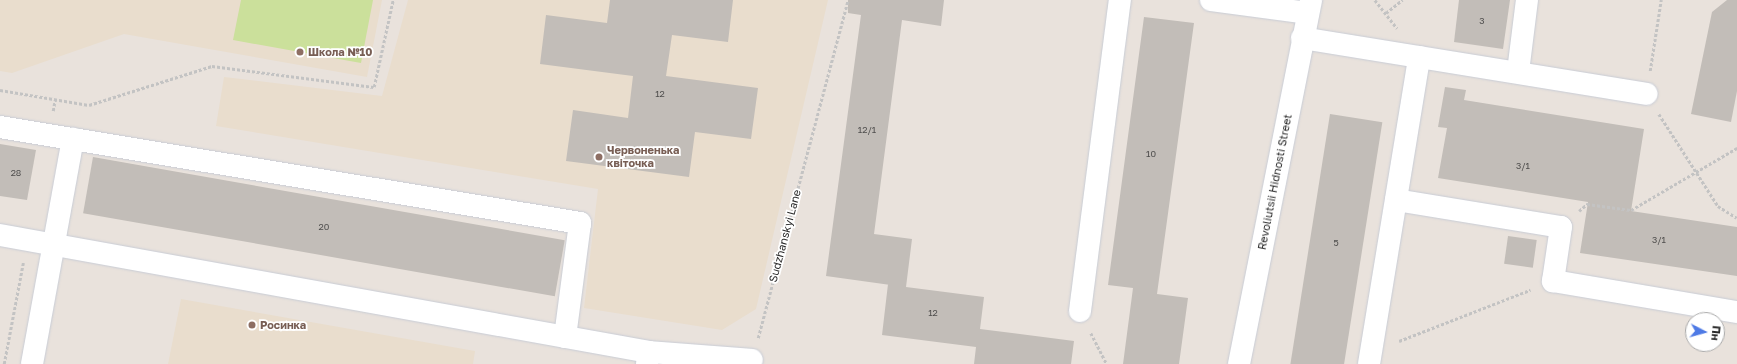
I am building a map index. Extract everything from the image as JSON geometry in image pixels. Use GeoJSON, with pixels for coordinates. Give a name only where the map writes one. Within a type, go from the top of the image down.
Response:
{"type":"FeatureCollection","features":[{"type":"Feature","properties":{"kind":"street"},"geometry":{"type":"LineString","coordinates":[[1080,312],[1120,0]]}},
{"type":"Feature","properties":{"kind":"street"},"geometry":{"type":"LineString","coordinates":[[1211,0],[1309,7]]}},
{"type":"Feature","properties":{"kind":"street"},"geometry":{"type":"LineString","coordinates":[[1518,72],[1527,0]]}},
{"type":"Feature","properties":{"kind":"street","name":"Revoliutsii Hidnosti Street"},"geometry":{"type":"LineString","coordinates":[[1239,364],[1309,7]]}},
{"type":"Feature","properties":{"kind":"street"},"geometry":{"type":"LineString","coordinates":[[1302,38],[1646,94]]}},
{"type":"Feature","properties":{"kind":"street"},"geometry":{"type":"LineString","coordinates":[[1370,358],[1419,57]]}},
{"type":"Feature","properties":{"kind":"street"},"geometry":{"type":"LineString","coordinates":[[0,127],[580,223],[565,337]]}},
{"type":"Feature","properties":{"kind":"street"},"geometry":{"type":"LineString","coordinates":[[32,364],[73,139]]}},
{"type":"Feature","properties":{"kind":"street"},"geometry":{"type":"LineString","coordinates":[[1396,200],[1562,227],[1553,281],[1737,312]]}},
{"type":"Feature","properties":{"kind":"street"},"geometry":{"type":"LineString","coordinates":[[0,235],[565,337],[648,358],[752,360]]}},
{"type":"Feature","properties":{"kind":"path"},"geometry":{"type":"LineString","coordinates":[[0,90],[89,105],[212,66],[374,87],[393,0]]}},
{"type":"Feature","properties":{"kind":"path","name":"Sudzhanskyi Lane"},"geometry":{"type":"LineString","coordinates":[[752,360],[848,0]]}},
{"type":"Feature","properties":{"kind":"path"},"geometry":{"type":"LineString","coordinates":[[1386,13],[1402,0]]}},
{"type":"Feature","properties":{"kind":"path"},"geometry":{"type":"LineString","coordinates":[[1661,0],[1646,94],[1718,206],[1737,218]]}},
{"type":"Feature","properties":{"kind":"path"},"geometry":{"type":"LineString","coordinates":[[1562,227],[1587,204],[1631,210],[1737,148]]}},
{"type":"Feature","properties":{"kind":"path"},"geometry":{"type":"LineString","coordinates":[[1370,358],[1553,281]]}},
{"type":"Feature","properties":{"kind":"path"},"geometry":{"type":"LineString","coordinates":[[1080,312],[1107,364]]}},
{"type":"Feature","properties":{"kind":"shaded area","name":"Школа №10"},"geometry":{"type":"Polygon","coordinates":[[[0,0],[382,0],[367,77],[124,34],[12,73],[0,71],[0,0]]]}},
{"type":"Feature","properties":{"kind":"shaded area","name":"Червоненька квіточка"},"geometry":{"type":"Polygon","coordinates":[[[408,0],[828,0],[756,309],[722,330],[584,308],[598,189],[216,126],[224,77],[382,96],[408,0]]]}},
{"type":"Feature","properties":{"kind":"shaded area","name":"Росинка"},"geometry":{"type":"Polygon","coordinates":[[[181,299],[475,351],[473,364],[168,364],[181,299]]]}},
{"type":"Feature","properties":{"kind":"green space"},"geometry":{"type":"Polygon","coordinates":[[[241,0],[373,0],[361,63],[233,40],[241,0]]]}},
{"type":"Feature","properties":{"kind":"building"},"geometry":{"type":"Polygon","coordinates":[[[610,0],[733,0],[728,42],[672,35],[666,76],[758,88],[751,139],[695,132],[689,177],[566,161],[573,110],[628,118],[633,76],[540,64],[546,15],[607,23],[610,0]]]}},
{"type":"Feature","properties":{"kind":"building"},"geometry":{"type":"Polygon","coordinates":[[[848,0],[944,0],[941,26],[902,20],[874,234],[912,239],[906,287],[984,297],[980,329],[1074,341],[1071,364],[974,364],[976,347],[882,335],[888,285],[826,276],[861,15],[848,13],[848,0]]]}},
{"type":"Feature","properties":{"kind":"building"},"geometry":{"type":"Polygon","coordinates":[[[1459,0],[1510,0],[1503,49],[1454,42],[1459,0]]]}},
{"type":"Feature","properties":{"kind":"building"},"geometry":{"type":"Polygon","coordinates":[[[1727,0],[1737,0],[1737,91],[1731,122],[1691,114],[1712,12],[1727,0]]]}},
{"type":"Feature","properties":{"kind":"building"},"geometry":{"type":"Polygon","coordinates":[[[1144,17],[1194,23],[1157,294],[1188,298],[1179,364],[1123,364],[1133,288],[1108,285],[1144,17]]]}},
{"type":"Feature","properties":{"kind":"building"},"geometry":{"type":"Polygon","coordinates":[[[1445,87],[1466,90],[1464,100],[1644,129],[1631,211],[1737,227],[1737,276],[1580,253],[1588,202],[1438,178],[1447,128],[1438,127],[1445,87]]]}},
{"type":"Feature","properties":{"kind":"building"},"geometry":{"type":"Polygon","coordinates":[[[1330,114],[1382,122],[1344,364],[1290,364],[1330,114]]]}},
{"type":"Feature","properties":{"kind":"building"},"geometry":{"type":"Polygon","coordinates":[[[0,144],[36,150],[27,200],[0,196],[0,144]]]}},
{"type":"Feature","properties":{"kind":"building"},"geometry":{"type":"Polygon","coordinates":[[[93,157],[565,240],[555,296],[83,213],[93,157]]]}},
{"type":"Feature","properties":{"kind":"building"},"geometry":{"type":"Polygon","coordinates":[[[1508,236],[1537,240],[1533,268],[1504,264],[1508,236]]]}},
{"type":"Feature","properties":{"kind":"place","name":"Школа №10"},"geometry":{"type":"Point","coordinates":[300,52]}},
{"type":"Feature","properties":{"kind":"place","name":"Червоненька квіточка"},"geometry":{"type":"Point","coordinates":[599,157]}},
{"type":"Feature","properties":{"kind":"place","name":"Росинка"},"geometry":{"type":"Point","coordinates":[252,325]}}]}
